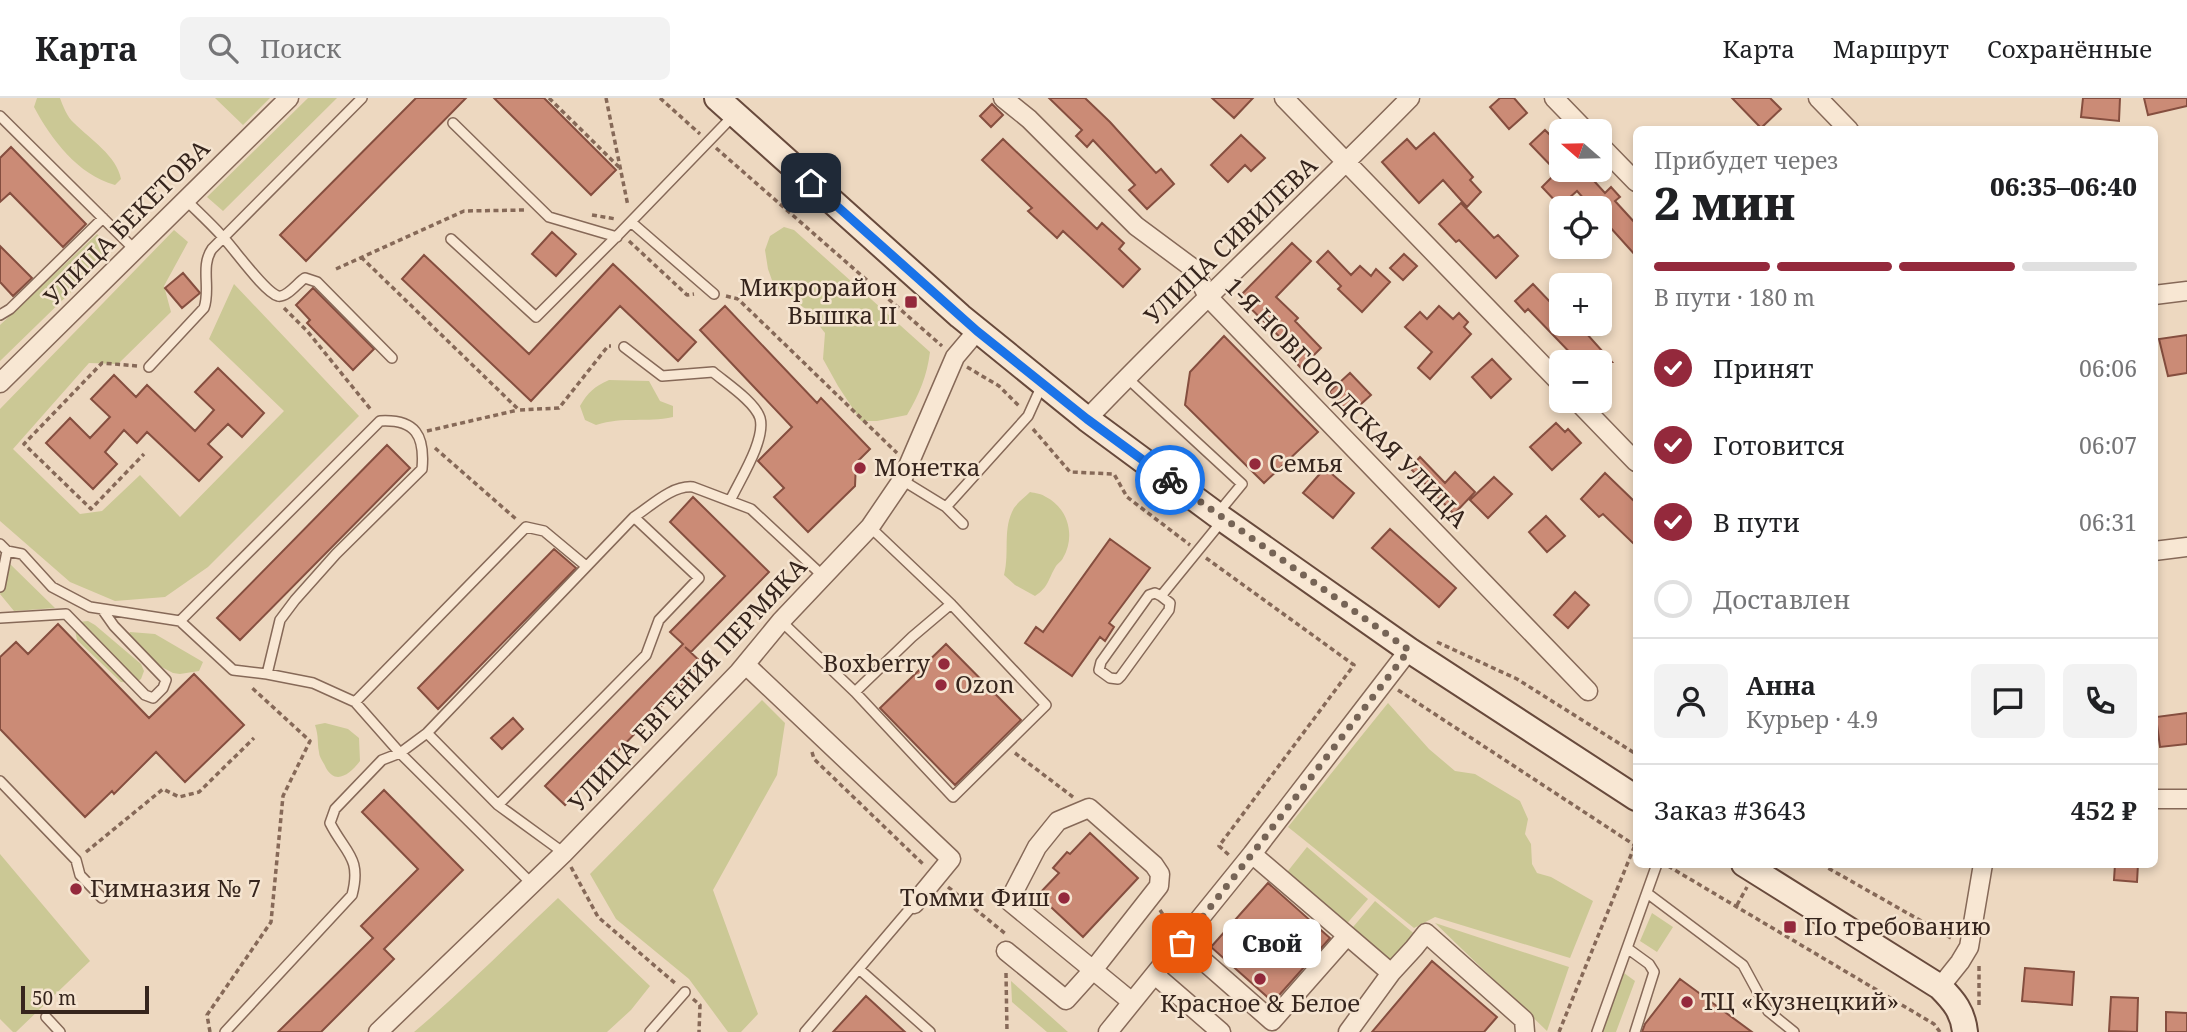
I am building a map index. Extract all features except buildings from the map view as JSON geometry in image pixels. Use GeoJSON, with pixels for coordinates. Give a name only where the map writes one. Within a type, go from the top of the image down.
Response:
{"type":"FeatureCollection","features":[{"type":"Feature","properties":{"kind":"main road"},"geometry":{"type":"LineString","coordinates":[[725,106],[977,331],[1087,419],[1220,517],[1409,650],[1633,796]]}},
{"type":"Feature","properties":{"kind":"main road"},"geometry":{"type":"LineString","coordinates":[[1750,868],[1940,987],[1954,1001],[1964,1018],[1965,1032]]}},
{"type":"Feature","properties":{"kind":"street","name":"УЛИЦА БЕКЕТОВА"},"geometry":{"type":"LineString","coordinates":[[0,383],[289,98]]}},
{"type":"Feature","properties":{"kind":"street","name":"1-Я НОВГОРОДСКАЯ УЛИЦА"},"geometry":{"type":"LineString","coordinates":[[1003,98],[1029,119],[1136,226],[1194,269],[1208,297],[1588,691]]}},
{"type":"Feature","properties":{"kind":"street"},"geometry":{"type":"LineString","coordinates":[[1284,98],[1549,372]]}},
{"type":"Feature","properties":{"kind":"street","name":"УЛИЦА СИВИЛЕВА"},"geometry":{"type":"LineString","coordinates":[[1087,419],[1126,377],[1410,98]]}},
{"type":"Feature","properties":{"kind":"street"},"geometry":{"type":"LineString","coordinates":[[1554,98],[1574,119]]}},
{"type":"Feature","properties":{"kind":"street"},"geometry":{"type":"LineString","coordinates":[[1818,98],[1845,126]]}},
{"type":"Feature","properties":{"kind":"street"},"geometry":{"type":"LineString","coordinates":[[1612,157],[1633,179]]}},
{"type":"Feature","properties":{"kind":"street"},"geometry":{"type":"LineString","coordinates":[[2158,295],[2187,291]]}},
{"type":"Feature","properties":{"kind":"street","name":"УЛИЦА ЕВГЕНИЯ ПЕРМЯКА"},"geometry":{"type":"LineString","coordinates":[[378,1032],[564,853],[746,665],[781,621],[870,527],[905,472],[955,357],[977,331]]}},
{"type":"Feature","properties":{"kind":"street"},"geometry":{"type":"LineString","coordinates":[[1589,413],[1633,459]]}},
{"type":"Feature","properties":{"kind":"street"},"geometry":{"type":"LineString","coordinates":[[2158,551],[2187,547]]}},
{"type":"Feature","properties":{"kind":"street"},"geometry":{"type":"LineString","coordinates":[[1108,1032],[1182,943],[1409,650]]}},
{"type":"Feature","properties":{"kind":"street"},"geometry":{"type":"LineString","coordinates":[[746,665],[951,859],[914,904]]}},
{"type":"Feature","properties":{"kind":"street"},"geometry":{"type":"LineString","coordinates":[[2158,799],[2187,799]]}},
{"type":"Feature","properties":{"kind":"street"},"geometry":{"type":"LineString","coordinates":[[1006,951],[1066,1000],[1093,970],[1159,886],[1160,874],[1154,865],[1089,808],[1058,821],[1037,847],[1009,901],[1093,970],[1132,1002]]}},
{"type":"Feature","properties":{"kind":"street"},"geometry":{"type":"LineString","coordinates":[[1247,860],[1391,973]]}},
{"type":"Feature","properties":{"kind":"street"},"geometry":{"type":"LineString","coordinates":[[1940,987],[1969,947],[1982,868]]}},
{"type":"Feature","properties":{"kind":"street"},"geometry":{"type":"LineString","coordinates":[[1348,1032],[1391,973],[1426,933],[1524,1020],[1525,1032]]}},
{"type":"Feature","properties":{"kind":"street"},"geometry":{"type":"LineString","coordinates":[[1182,943],[1272,1021],[1346,937]]}},
{"type":"Feature","properties":{"kind":"street"},"geometry":{"type":"LineString","coordinates":[[1154,975],[1221,1032]]}},
{"type":"Feature","properties":{"kind":"lane"},"geometry":{"type":"LineString","coordinates":[[149,367],[204,308],[207,298],[207,258],[212,249],[362,98]]}},
{"type":"Feature","properties":{"kind":"lane"},"geometry":{"type":"LineString","coordinates":[[451,239],[536,317],[709,142],[725,106]]}},
{"type":"Feature","properties":{"kind":"lane"},"geometry":{"type":"LineString","coordinates":[[0,116],[135,250]]}},
{"type":"Feature","properties":{"kind":"lane"},"geometry":{"type":"LineString","coordinates":[[453,123],[549,217],[618,235]]}},
{"type":"Feature","properties":{"kind":"lane"},"geometry":{"type":"LineString","coordinates":[[186,200],[223,237],[250,271],[278,296],[289,292],[305,278],[317,282],[392,358]]}},
{"type":"Feature","properties":{"kind":"lane"},"geometry":{"type":"LineString","coordinates":[[0,315],[10,309],[103,218]]}},
{"type":"Feature","properties":{"kind":"lane"},"geometry":{"type":"LineString","coordinates":[[631,222],[714,294]]}},
{"type":"Feature","properties":{"kind":"lane"},"geometry":{"type":"LineString","coordinates":[[624,346],[662,376],[713,372],[748,401],[760,418],[759,439],[730,501]]}},
{"type":"Feature","properties":{"kind":"lane"},"geometry":{"type":"LineString","coordinates":[[1126,377],[1242,484],[1161,596]]}},
{"type":"Feature","properties":{"kind":"lane"},"geometry":{"type":"LineString","coordinates":[[946,507],[1028,416],[1042,383]]}},
{"type":"Feature","properties":{"kind":"lane"},"geometry":{"type":"LineString","coordinates":[[180,621],[380,421],[393,420],[407,424],[418,433],[423,450],[422,469],[335,554],[295,600],[280,620],[267,674]]}},
{"type":"Feature","properties":{"kind":"lane"},"geometry":{"type":"LineString","coordinates":[[905,472],[963,524]]}},
{"type":"Feature","properties":{"kind":"lane"},"geometry":{"type":"LineString","coordinates":[[225,1032],[352,895],[356,878],[354,861],[330,823],[335,808],[382,760],[400,752],[427,733],[634,517],[674,490],[684,486],[693,487],[751,509],[822,576]]}},
{"type":"Feature","properties":{"kind":"lane"},"geometry":{"type":"LineString","coordinates":[[498,805],[646,655],[659,620],[699,578],[634,517]]}},
{"type":"Feature","properties":{"kind":"lane"},"geometry":{"type":"LineString","coordinates":[[355,702],[526,527],[544,531],[586,566]]}},
{"type":"Feature","properties":{"kind":"lane"},"geometry":{"type":"LineString","coordinates":[[781,621],[855,692],[953,797],[1046,705],[951,604],[870,527]]}},
{"type":"Feature","properties":{"kind":"lane"},"geometry":{"type":"LineString","coordinates":[[0,587],[3,547],[22,554],[52,587],[90,607],[180,621],[233,670],[313,683],[355,702],[400,752],[531,884]]}},
{"type":"Feature","properties":{"kind":"lane"},"geometry":{"type":"LineString","coordinates":[[1155,593],[1161,596],[1170,603],[1169,610],[1121,676],[1118,679],[1110,678],[1099,670],[1101,662],[1149,595],[1155,593]]}},
{"type":"Feature","properties":{"kind":"lane"},"geometry":{"type":"LineString","coordinates":[[855,692],[951,604]]}},
{"type":"Feature","properties":{"kind":"lane"},"geometry":{"type":"LineString","coordinates":[[0,618],[66,614],[145,695],[153,698],[163,688],[166,680],[114,626],[102,609]]}},
{"type":"Feature","properties":{"kind":"lane"},"geometry":{"type":"LineString","coordinates":[[427,733],[498,805],[564,853]]}},
{"type":"Feature","properties":{"kind":"lane"},"geometry":{"type":"LineString","coordinates":[[0,781],[76,860],[80,875],[102,898]]}},
{"type":"Feature","properties":{"kind":"lane"},"geometry":{"type":"LineString","coordinates":[[1597,1032],[1656,868]]}},
{"type":"Feature","properties":{"kind":"lane"},"geometry":{"type":"LineString","coordinates":[[1647,893],[1743,965],[1768,1011],[1794,1032]]}},
{"type":"Feature","properties":{"kind":"lane"},"geometry":{"type":"LineString","coordinates":[[804,1032],[914,904]]}},
{"type":"Feature","properties":{"kind":"lane"},"geometry":{"type":"LineString","coordinates":[[1627,948],[1649,964],[1654,972],[1635,1032]]}},
{"type":"Feature","properties":{"kind":"lane"},"geometry":{"type":"LineString","coordinates":[[859,969],[930,1032]]}},
{"type":"Feature","properties":{"kind":"lane"},"geometry":{"type":"LineString","coordinates":[[650,1032],[685,992]]}},
{"type":"Feature","properties":{"kind":"lane"},"geometry":{"type":"LineString","coordinates":[[46,1017],[60,1032]]}},
{"type":"Feature","properties":{"kind":"path"},"geometry":{"type":"LineString","coordinates":[[549,98],[621,169]]}},
{"type":"Feature","properties":{"kind":"path"},"geometry":{"type":"LineString","coordinates":[[582,214],[631,222],[606,98]]}},
{"type":"Feature","properties":{"kind":"path"},"geometry":{"type":"LineString","coordinates":[[660,98],[955,357],[999,386],[1028,416],[1029,425],[1070,472],[1114,474],[1127,497],[1190,545]]}},
{"type":"Feature","properties":{"kind":"path"},"geometry":{"type":"LineString","coordinates":[[336,269],[464,211],[541,209]]}},
{"type":"Feature","properties":{"kind":"path"},"geometry":{"type":"LineString","coordinates":[[618,235],[687,295],[714,294],[738,299],[905,472]]}},
{"type":"Feature","properties":{"kind":"path"},"geometry":{"type":"LineString","coordinates":[[362,257],[519,410]]}},
{"type":"Feature","properties":{"kind":"path"},"geometry":{"type":"LineString","coordinates":[[278,296],[284,308],[308,332],[380,421]]}},
{"type":"Feature","properties":{"kind":"path"},"geometry":{"type":"LineString","coordinates":[[418,433],[519,410],[559,408],[608,346],[624,346]]}},
{"type":"Feature","properties":{"kind":"path"},"geometry":{"type":"LineString","coordinates":[[144,454],[91,509],[24,444],[102,363],[149,367]]}},
{"type":"Feature","properties":{"kind":"path"},"geometry":{"type":"LineString","coordinates":[[418,433],[526,527]]}},
{"type":"Feature","properties":{"kind":"path"},"geometry":{"type":"LineString","coordinates":[[1206,557],[1354,665],[1219,846],[1247,860]]}},
{"type":"Feature","properties":{"kind":"path"},"geometry":{"type":"LineString","coordinates":[[1436,642],[1517,679],[1633,752]]}},
{"type":"Feature","properties":{"kind":"path"},"geometry":{"type":"LineString","coordinates":[[210,1032],[207,1015],[271,922],[283,796],[310,741],[233,670]]}},
{"type":"Feature","properties":{"kind":"path"},"geometry":{"type":"LineString","coordinates":[[1395,688],[1633,844]]}},
{"type":"Feature","properties":{"kind":"path"},"geometry":{"type":"LineString","coordinates":[[76,860],[163,789],[179,797],[199,792],[254,738]]}},
{"type":"Feature","properties":{"kind":"path"},"geometry":{"type":"LineString","coordinates":[[1005,746],[1089,808]]}},
{"type":"Feature","properties":{"kind":"path"},"geometry":{"type":"LineString","coordinates":[[564,853],[598,917],[700,1005],[699,1032]]}},
{"type":"Feature","properties":{"kind":"path"},"geometry":{"type":"LineString","coordinates":[[1559,1032],[1633,853]]}},
{"type":"Feature","properties":{"kind":"path"},"geometry":{"type":"LineString","coordinates":[[1673,868],[1934,1024],[1940,1032]]}},
{"type":"Feature","properties":{"kind":"path"},"geometry":{"type":"LineString","coordinates":[[1828,868],[1969,947],[1979,958],[1979,1007]]}},
{"type":"Feature","properties":{"kind":"path"},"geometry":{"type":"LineString","coordinates":[[1152,897],[1182,943]]}},
{"type":"Feature","properties":{"kind":"shaded area"},"geometry":{"type":"Polygon","coordinates":[[[37,98],[60,98],[72,121],[102,148],[114,163],[121,179],[115,185],[89,173],[57,143],[34,107],[37,98]]]}},
{"type":"Feature","properties":{"kind":"shaded area"},"geometry":{"type":"Polygon","coordinates":[[[215,98],[270,98],[243,125],[215,98]]]}},
{"type":"Feature","properties":{"kind":"shaded area"},"geometry":{"type":"Polygon","coordinates":[[[308,98],[337,98],[223,211],[207,197],[308,98]]]}},
{"type":"Feature","properties":{"kind":"shaded area"},"geometry":{"type":"Polygon","coordinates":[[[784,227],[794,230],[930,352],[922,385],[907,415],[861,421],[838,386],[823,359],[825,333],[807,310],[774,286],[768,269],[765,250],[770,236],[784,227]]]}},
{"type":"Feature","properties":{"kind":"shaded area"},"geometry":{"type":"Polygon","coordinates":[[[174,230],[188,242],[164,286],[171,312],[118,364],[89,363],[13,449],[80,514],[102,511],[140,475],[180,517],[284,411],[209,339],[234,284],[359,416],[208,567],[165,597],[115,601],[70,582],[0,521],[0,409],[174,230]]]}},
{"type":"Feature","properties":{"kind":"shaded area"},"geometry":{"type":"Polygon","coordinates":[[[97,234],[114,250],[0,361],[0,325],[97,234]]]}},
{"type":"Feature","properties":{"kind":"shaded area"},"geometry":{"type":"Polygon","coordinates":[[[609,380],[649,381],[660,401],[673,406],[673,417],[596,425],[585,420],[580,406],[592,390],[609,380]]]}},
{"type":"Feature","properties":{"kind":"shaded area"},"geometry":{"type":"Polygon","coordinates":[[[1030,492],[1044,496],[1060,508],[1068,523],[1069,532],[1067,550],[1046,586],[1035,596],[1015,585],[1004,575],[1010,516],[1030,492]]]}},
{"type":"Feature","properties":{"kind":"shaded area"},"geometry":{"type":"Polygon","coordinates":[[[9,563],[55,608],[14,611],[0,594],[9,563]]]}},
{"type":"Feature","properties":{"kind":"shaded area"},"geometry":{"type":"Polygon","coordinates":[[[88,621],[141,664],[144,671],[141,679],[135,683],[121,682],[77,640],[75,630],[78,622],[88,621]]]}},
{"type":"Feature","properties":{"kind":"shaded area"},"geometry":{"type":"Polygon","coordinates":[[[130,632],[155,634],[203,662],[199,671],[173,673],[152,662],[127,638],[130,632]]]}},
{"type":"Feature","properties":{"kind":"shaded area"},"geometry":{"type":"Polygon","coordinates":[[[762,700],[785,723],[777,775],[713,890],[758,1014],[741,1032],[728,1032],[689,979],[616,919],[590,874],[762,700]]]}},
{"type":"Feature","properties":{"kind":"shaded area"},"geometry":{"type":"Polygon","coordinates":[[[1388,703],[1429,749],[1455,771],[1475,774],[1520,801],[1528,819],[1525,834],[1531,844],[1532,864],[1537,873],[1551,877],[1593,901],[1570,958],[1435,917],[1414,928],[1288,827],[1388,703]]]}},
{"type":"Feature","properties":{"kind":"shaded area"},"geometry":{"type":"Polygon","coordinates":[[[325,723],[348,729],[359,738],[360,761],[343,776],[330,773],[320,756],[315,725],[325,723]]]}},
{"type":"Feature","properties":{"kind":"shaded area"},"geometry":{"type":"Polygon","coordinates":[[[1307,847],[1368,899],[1344,927],[1284,876],[1307,847]]]}},
{"type":"Feature","properties":{"kind":"shaded area"},"geometry":{"type":"Polygon","coordinates":[[[0,854],[90,961],[16,1032],[0,1019],[0,854]]]}},
{"type":"Feature","properties":{"kind":"shaded area"},"geometry":{"type":"Polygon","coordinates":[[[558,898],[650,986],[631,1010],[607,1032],[414,1032],[469,983],[558,898]]]}},
{"type":"Feature","properties":{"kind":"shaded area"},"geometry":{"type":"Polygon","coordinates":[[[1375,901],[1417,936],[1391,968],[1348,933],[1375,901]]]}},
{"type":"Feature","properties":{"kind":"shaded area"},"geometry":{"type":"Polygon","coordinates":[[[1652,913],[1673,927],[1657,952],[1640,941],[1652,913]]]}},
{"type":"Feature","properties":{"kind":"shaded area"},"geometry":{"type":"Polygon","coordinates":[[[1435,923],[1569,967],[1547,1031],[1435,923]]]}},
{"type":"Feature","properties":{"kind":"shaded area"},"geometry":{"type":"Polygon","coordinates":[[[1624,973],[1635,981],[1616,1032],[1602,1032],[1624,973]]]}},
{"type":"Feature","properties":{"kind":"shaded area"},"geometry":{"type":"Polygon","coordinates":[[[1011,981],[1068,1032],[1047,1032],[1012,1002],[1011,981]]]}},
{"type":"Feature","properties":{"kind":"way so far"},"geometry":{"type":"LineString","coordinates":[[1170,480],[1409,650],[1182,943]]}},
{"type":"Feature","properties":{"kind":"place","name":"Микрорайон Вышка II"},"geometry":{"type":"Point","coordinates":[911,302]}},
{"type":"Feature","properties":{"kind":"place","name":"Семья"},"geometry":{"type":"Point","coordinates":[1255,464]}},
{"type":"Feature","properties":{"kind":"place","name":"Монетка"},"geometry":{"type":"Point","coordinates":[860,468]}},
{"type":"Feature","properties":{"kind":"place","name":"Boxberry"},"geometry":{"type":"Point","coordinates":[944,664]}},
{"type":"Feature","properties":{"kind":"place","name":"Ozon"},"geometry":{"type":"Point","coordinates":[941,685]}},
{"type":"Feature","properties":{"kind":"place","name":"Гимназия № 7"},"geometry":{"type":"Point","coordinates":[76,889]}},
{"type":"Feature","properties":{"kind":"place","name":"Томми Фиш"},"geometry":{"type":"Point","coordinates":[1064,898]}},
{"type":"Feature","properties":{"kind":"place","name":"По требованию"},"geometry":{"type":"Point","coordinates":[1790,927]}},
{"type":"Feature","properties":{"kind":"place","name":"Свой"},"geometry":{"type":"Point","coordinates":[1182,943]}},
{"type":"Feature","properties":{"kind":"place","name":"Красное & Белое"},"geometry":{"type":"Point","coordinates":[1260,979]}},
{"type":"Feature","properties":{"kind":"place","name":"ТЦ «Кузнецкий»"},"geometry":{"type":"Point","coordinates":[1687,1002]}},
{"type":"Feature","properties":{"kind":"route"},"geometry":{"type":"LineString","coordinates":[[811,183],[977,331],[1087,419],[1170,480]]}}]}
